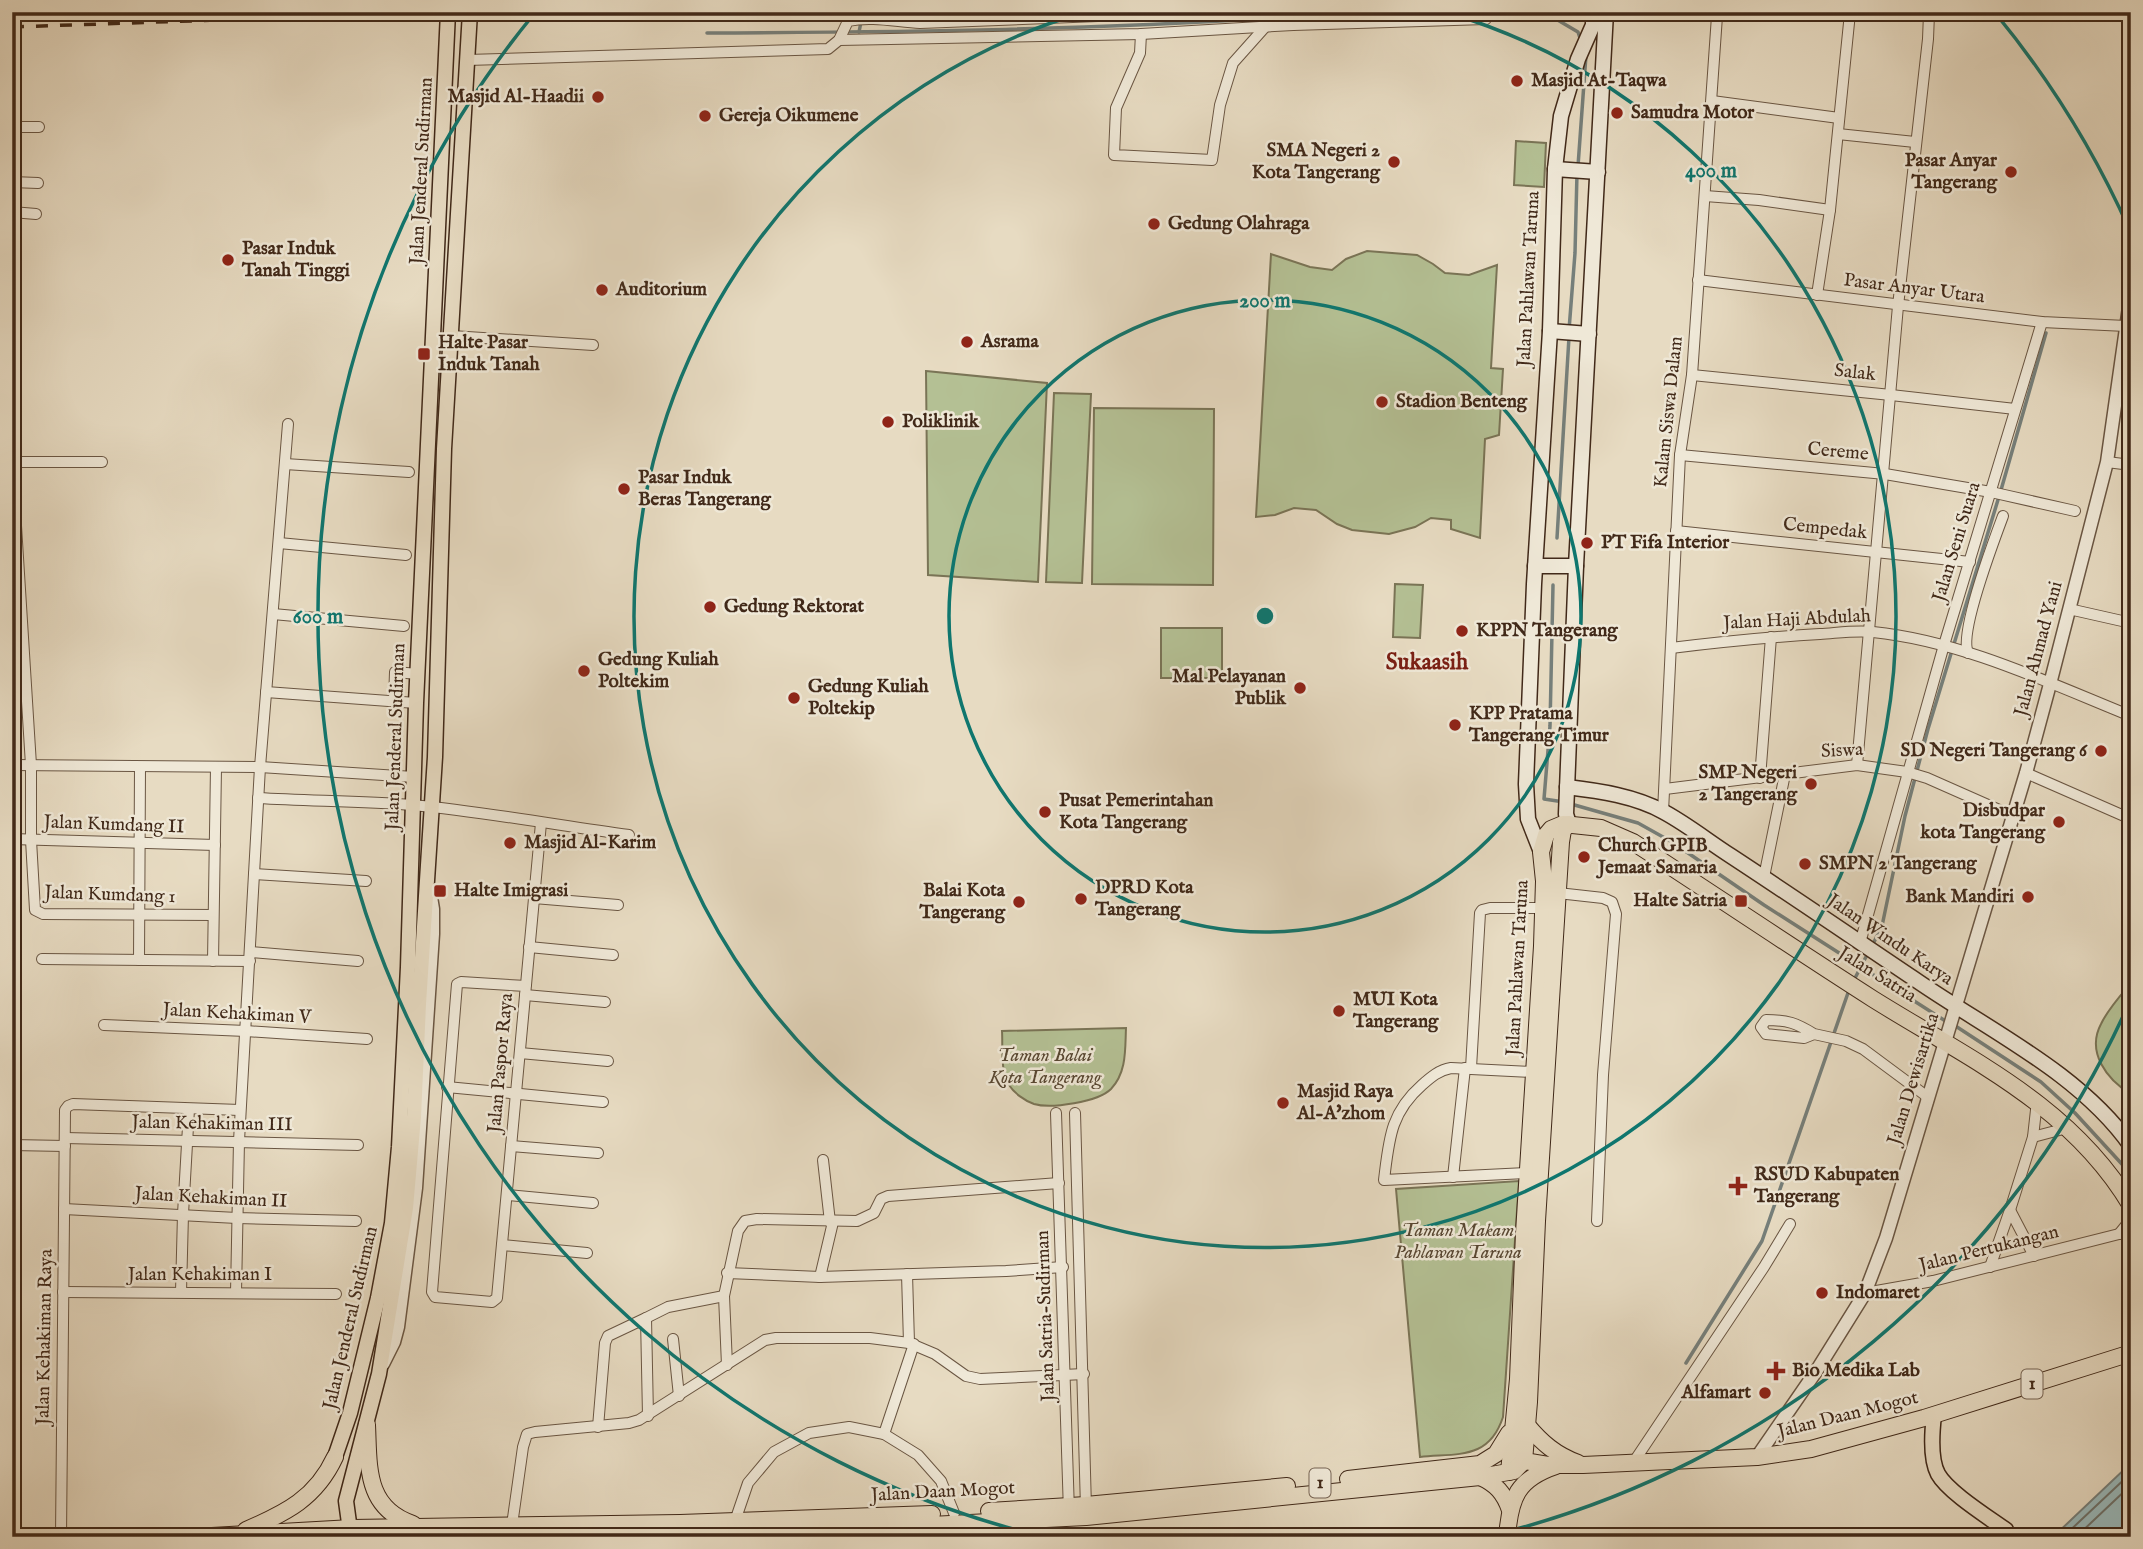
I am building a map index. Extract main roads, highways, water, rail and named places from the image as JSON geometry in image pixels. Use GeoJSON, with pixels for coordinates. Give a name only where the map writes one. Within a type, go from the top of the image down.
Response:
{"type":"FeatureCollection","features":[{"type":"Feature","properties":{"kind":"highway"},"geometry":{"type":"LineString","coordinates":[[1541,852],[1546,835],[1568,819]]}},
{"type":"Feature","properties":{"kind":"highway","name":"Jalan Pahlawan Taruna"},"geometry":{"type":"LineString","coordinates":[[1517,1456],[1537,1221],[1561,837],[1568,819]]}},
{"type":"Feature","properties":{"kind":"highway","name":"Jalan Satria"},"geometry":{"type":"LineString","coordinates":[[1568,819],[1601,828],[1633,842],[1853,985],[1946,1040],[2037,1101],[2067,1128],[2102,1166],[2131,1206]]}},
{"type":"Feature","properties":{"kind":"highway","name":"Jalan Pahlawan Taruna"},"geometry":{"type":"LineString","coordinates":[[1520,1425],[1518,1379],[1527,1173],[1544,908],[1541,852]]}},
{"type":"Feature","properties":{"kind":"highway","name":"Jalan Daan Mogot"},"geometry":{"type":"LineString","coordinates":[[194,1537],[359,1532],[422,1527],[1078,1512],[1480,1478],[1519,1468],[1517,1456],[1558,1465],[1757,1457],[1811,1449],[1934,1415],[2131,1353]]}},
{"type":"Feature","properties":{"kind":"highway"},"geometry":{"type":"LineString","coordinates":[[367,1425],[369,1470],[377,1496],[391,1514],[422,1527]]}},
{"type":"Feature","properties":{"kind":"highway"},"geometry":{"type":"LineString","coordinates":[[1520,1425],[1552,1450],[1583,1465]]}},
{"type":"Feature","properties":{"kind":"highway","name":"Jalan Daan Mogot"},"geometry":{"type":"LineString","coordinates":[[570,1537],[890,1532],[1078,1512],[1480,1464],[1496,1454],[1520,1425]]}},
{"type":"Feature","properties":{"kind":"highway"},"geometry":{"type":"LineString","coordinates":[[234,1535],[275,1517],[310,1494],[327,1475],[335,1457]]}},
{"type":"Feature","properties":{"kind":"highway"},"geometry":{"type":"LineString","coordinates":[[1509,1513],[1521,1486],[1541,1471],[1558,1465]]}},
{"type":"Feature","properties":{"kind":"highway"},"geometry":{"type":"LineString","coordinates":[[1480,1478],[1490,1482],[1506,1498],[1509,1513],[1507,1537]]}},
{"type":"Feature","properties":{"kind":"main road","name":"Jalan Jenderal Sudirman"},"geometry":{"type":"LineString","coordinates":[[335,1457],[361,1372],[378,1298],[392,1223],[401,1114],[416,703],[448,12]]}},
{"type":"Feature","properties":{"kind":"main road","name":"Jalan Jenderal Sudirman"},"geometry":{"type":"LineString","coordinates":[[359,1532],[347,1518],[346,1500],[379,1374],[406,1208],[414,1117],[432,808],[444,449],[470,12]]}},
{"type":"Feature","properties":{"kind":"main road"},"geometry":{"type":"LineString","coordinates":[[1568,819],[1585,333],[1606,12]]}},
{"type":"Feature","properties":{"kind":"main road","name":"Jalan Pahlawan Taruna"},"geometry":{"type":"LineString","coordinates":[[1541,852],[1528,819],[1526,784],[1535,566],[1554,331],[1561,116],[1590,18]]}},
{"type":"Feature","properties":{"kind":"main road"},"geometry":{"type":"LineString","coordinates":[[1559,169],[1595,172]]}},
{"type":"Feature","properties":{"kind":"main road"},"geometry":{"type":"LineString","coordinates":[[1554,331],[1585,333]]}},
{"type":"Feature","properties":{"kind":"main road"},"geometry":{"type":"LineString","coordinates":[[1535,566],[1576,566]]}},
{"type":"Feature","properties":{"kind":"main road","name":"Jalan Windu Karya"},"geometry":{"type":"LineString","coordinates":[[1567,790],[1614,794],[1663,812],[1764,877],[1956,1010],[2047,1065],[2075,1087],[2120,1130],[2131,1146]]}},
{"type":"Feature","properties":{"kind":"main road"},"geometry":{"type":"LineString","coordinates":[[1934,1415],[1931,1437],[1937,1473],[1948,1486],[2006,1530],[2009,1537]]}},
{"type":"Feature","properties":{"kind":"water"},"geometry":{"type":"Polygon","coordinates":[[[2131,1463],[2131,1537],[2053,1537],[2131,1463]]]}},
{"type":"Feature","properties":{"kind":"waterway"},"geometry":{"type":"LineString","coordinates":[[859,32],[863,12]]}},
{"type":"Feature","properties":{"kind":"waterway"},"geometry":{"type":"LineString","coordinates":[[707,33],[1080,27],[1229,21],[1352,12]]}},
{"type":"Feature","properties":{"kind":"waterway"},"geometry":{"type":"LineString","coordinates":[[1544,12],[1578,32],[1581,41]]}},
{"type":"Feature","properties":{"kind":"waterway"},"geometry":{"type":"LineString","coordinates":[[1578,166],[1586,55]]}},
{"type":"Feature","properties":{"kind":"waterway"},"geometry":{"type":"LineString","coordinates":[[1569,330],[1577,173]]}},
{"type":"Feature","properties":{"kind":"waterway"},"geometry":{"type":"LineString","coordinates":[[1872,946],[1882,926],[1905,816],[1928,729],[2046,333]]}},
{"type":"Feature","properties":{"kind":"waterway"},"geometry":{"type":"LineString","coordinates":[[1557,538],[1569,337]]}},
{"type":"Feature","properties":{"kind":"waterway"},"geometry":{"type":"LineString","coordinates":[[1553,585],[1550,726],[1544,799],[1564,802]]}},
{"type":"Feature","properties":{"kind":"waterway"},"geometry":{"type":"LineString","coordinates":[[1571,804],[1638,823],[1672,842],[1764,905],[1947,1022]]}},
{"type":"Feature","properties":{"kind":"waterway"},"geometry":{"type":"LineString","coordinates":[[1854,980],[1868,953]]}},
{"type":"Feature","properties":{"kind":"waterway"},"geometry":{"type":"LineString","coordinates":[[1686,1363],[1762,1241],[1849,990]]}},
{"type":"Feature","properties":{"kind":"waterway"},"geometry":{"type":"LineString","coordinates":[[1954,1025],[2041,1082],[2075,1113],[2131,1174]]}},
{"type":"Feature","properties":{"kind":"railway"},"geometry":{"type":"LineString","coordinates":[[12,27],[453,12]]}},
{"type":"Feature","properties":{"kind":"place","name":"Masjid At-Taqwa"},"geometry":{"type":"Point","coordinates":[1517,81]}},
{"type":"Feature","properties":{"kind":"place","name":"Masjid Al-Haadii"},"geometry":{"type":"Point","coordinates":[598,97]}},
{"type":"Feature","properties":{"kind":"place","name":"Samudra Motor"},"geometry":{"type":"Point","coordinates":[1617,113]}},
{"type":"Feature","properties":{"kind":"place","name":"Gereja Oikumene"},"geometry":{"type":"Point","coordinates":[705,116]}},
{"type":"Feature","properties":{"kind":"place","name":"SMA Negeri 2 Kota Tangerang"},"geometry":{"type":"Point","coordinates":[1394,162]}},
{"type":"Feature","properties":{"kind":"place","name":"Pasar Anyar Tangerang"},"geometry":{"type":"Point","coordinates":[2011,172]}},
{"type":"Feature","properties":{"kind":"place","name":"Gedung Olahraga"},"geometry":{"type":"Point","coordinates":[1154,224]}},
{"type":"Feature","properties":{"kind":"place","name":"Pasar Induk Tanah Tinggi"},"geometry":{"type":"Point","coordinates":[228,260]}},
{"type":"Feature","properties":{"kind":"place","name":"Auditorium"},"geometry":{"type":"Point","coordinates":[602,290]}},
{"type":"Feature","properties":{"kind":"place","name":"Asrama"},"geometry":{"type":"Point","coordinates":[967,342]}},
{"type":"Feature","properties":{"kind":"place","name":"Halte Pasar Induk Tanah"},"geometry":{"type":"Point","coordinates":[424,354]}},
{"type":"Feature","properties":{"kind":"place","name":"Stadion Benteng"},"geometry":{"type":"Point","coordinates":[1382,402]}},
{"type":"Feature","properties":{"kind":"place","name":"Poliklinik"},"geometry":{"type":"Point","coordinates":[888,422]}},
{"type":"Feature","properties":{"kind":"place","name":"Pasar Induk Beras Tangerang"},"geometry":{"type":"Point","coordinates":[624,489]}},
{"type":"Feature","properties":{"kind":"place","name":"PT Fifa Interior"},"geometry":{"type":"Point","coordinates":[1587,543]}},
{"type":"Feature","properties":{"kind":"place","name":"Gedung Rektorat"},"geometry":{"type":"Point","coordinates":[710,607]}},
{"type":"Feature","properties":{"kind":"place","name":"KPPN Tangerang"},"geometry":{"type":"Point","coordinates":[1462,631]}},
{"type":"Feature","properties":{"kind":"place","name":"Gedung Kuliah Poltekim"},"geometry":{"type":"Point","coordinates":[584,671]}},
{"type":"Feature","properties":{"kind":"place","name":"Mal Pelayanan Publik"},"geometry":{"type":"Point","coordinates":[1300,688]}},
{"type":"Feature","properties":{"kind":"place","name":"Gedung Kuliah Poltekip"},"geometry":{"type":"Point","coordinates":[794,698]}},
{"type":"Feature","properties":{"kind":"place","name":"KPP Pratama Tangerang Timur"},"geometry":{"type":"Point","coordinates":[1455,725]}},
{"type":"Feature","properties":{"kind":"place","name":"SD Negeri Tangerang 6"},"geometry":{"type":"Point","coordinates":[2101,751]}},
{"type":"Feature","properties":{"kind":"place","name":"SMP Negeri 2 Tangerang"},"geometry":{"type":"Point","coordinates":[1811,784]}},
{"type":"Feature","properties":{"kind":"place","name":"Pusat Pemerintahan Kota Tangerang"},"geometry":{"type":"Point","coordinates":[1045,812]}},
{"type":"Feature","properties":{"kind":"place","name":"Disbudpar kota Tangerang"},"geometry":{"type":"Point","coordinates":[2059,822]}},
{"type":"Feature","properties":{"kind":"place","name":"Masjid Al-Karim"},"geometry":{"type":"Point","coordinates":[510,843]}},
{"type":"Feature","properties":{"kind":"place","name":"Church GPIB Jemaat Samaria"},"geometry":{"type":"Point","coordinates":[1584,857]}},
{"type":"Feature","properties":{"kind":"place","name":"SMPN 2 Tangerang"},"geometry":{"type":"Point","coordinates":[1805,864]}},
{"type":"Feature","properties":{"kind":"place","name":"Halte Imigrasi"},"geometry":{"type":"Point","coordinates":[440,891]}},
{"type":"Feature","properties":{"kind":"place","name":"Bank Mandiri"},"geometry":{"type":"Point","coordinates":[2028,897]}},
{"type":"Feature","properties":{"kind":"place","name":"DPRD Kota Tangerang"},"geometry":{"type":"Point","coordinates":[1081,899]}},
{"type":"Feature","properties":{"kind":"place","name":"Halte Satria"},"geometry":{"type":"Point","coordinates":[1741,901]}},
{"type":"Feature","properties":{"kind":"place","name":"Balai Kota Tangerang"},"geometry":{"type":"Point","coordinates":[1019,902]}},
{"type":"Feature","properties":{"kind":"place","name":"MUI Kota Tangerang"},"geometry":{"type":"Point","coordinates":[1339,1011]}},
{"type":"Feature","properties":{"kind":"place","name":"Masjid Raya Al-A'zhom"},"geometry":{"type":"Point","coordinates":[1283,1103]}},
{"type":"Feature","properties":{"kind":"place","name":"RSUD Kabupaten Tangerang"},"geometry":{"type":"Point","coordinates":[1738,1186]}},
{"type":"Feature","properties":{"kind":"place","name":"Indomaret"},"geometry":{"type":"Point","coordinates":[1822,1293]}},
{"type":"Feature","properties":{"kind":"place","name":"Bio Medika Lab"},"geometry":{"type":"Point","coordinates":[1776,1371]}},
{"type":"Feature","properties":{"kind":"place","name":"Alfamart"},"geometry":{"type":"Point","coordinates":[1765,1393]}},
{"type":"Feature","properties":{"kind":"district","name":"Sukaasih"},"geometry":{"type":"Point","coordinates":[1427,662]}},
{"type":"Feature","properties":{"kind":"park label","name":"Taman Balai Kota Tangerang"},"geometry":{"type":"Point","coordinates":[1045,1067]}},
{"type":"Feature","properties":{"kind":"park label","name":"Taman Makam Pahlawan Taruna"},"geometry":{"type":"Point","coordinates":[1458,1242]}}]}
